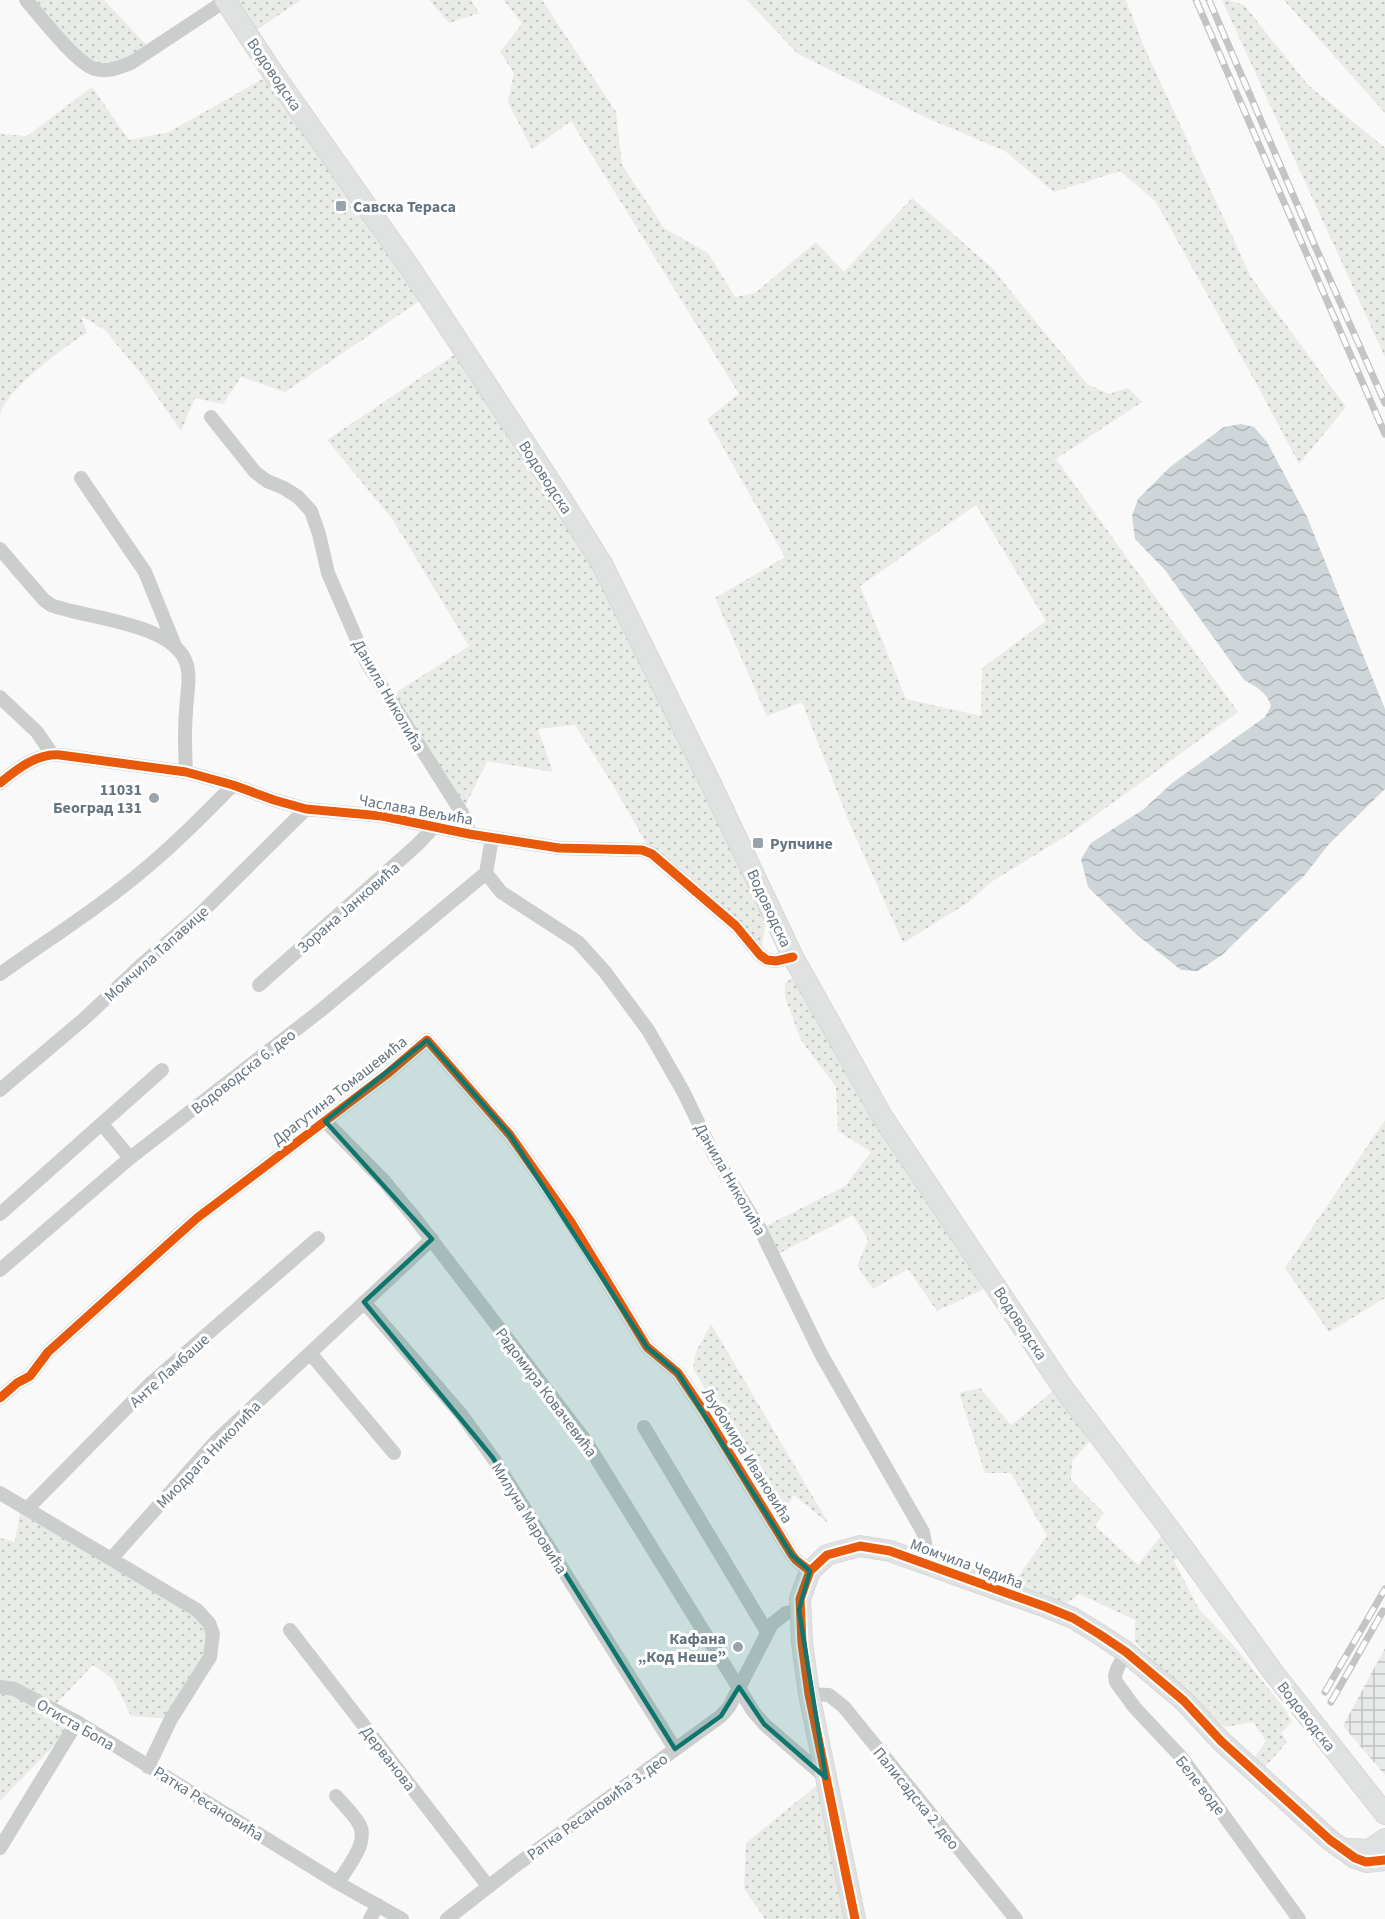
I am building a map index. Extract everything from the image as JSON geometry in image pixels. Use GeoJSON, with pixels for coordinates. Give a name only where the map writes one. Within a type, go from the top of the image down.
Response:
{"type":"FeatureCollection","features":[{"type":"Feature","properties":{"kind":"main road","name":"Водоводска"},"geometry":{"type":"LineString","coordinates":[[225,0],[273,73],[410,268],[602,564],[711,784],[793,957],[882,1116],[1061,1384],[1179,1541],[1273,1672],[1385,1814]]}},
{"type":"Feature","properties":{"kind":"main road","name":"Момчила Чедића"},"geometry":{"type":"LineString","coordinates":[[810,1571],[827,1555],[860,1546],[890,1551],[1073,1618],[1126,1652],[1184,1701],[1221,1741],[1330,1840],[1366,1862],[1385,1860]]}},
{"type":"Feature","properties":{"kind":"main road"},"geometry":{"type":"LineString","coordinates":[[810,1571],[802,1589],[799,1610],[809,1694],[855,1919]]}},
{"type":"Feature","properties":{"kind":"main road"},"geometry":{"type":"LineString","coordinates":[[1343,1849],[1369,1850],[1385,1839]]}},
{"type":"Feature","properties":{"kind":"street"},"geometry":{"type":"LineString","coordinates":[[26,0],[82,62],[96,70],[114,69],[131,63],[225,0]]}},
{"type":"Feature","properties":{"kind":"street","name":"Данила Николића"},"geometry":{"type":"LineString","coordinates":[[210,417],[255,472],[298,497],[311,511],[328,573],[343,613],[367,663],[462,813],[469,834]]}},
{"type":"Feature","properties":{"kind":"street"},"geometry":{"type":"LineString","coordinates":[[81,478],[145,572],[175,646],[183,656],[188,670],[184,734],[186,772]]}},
{"type":"Feature","properties":{"kind":"street"},"geometry":{"type":"LineString","coordinates":[[0,549],[51,605],[118,622],[155,635],[175,646]]}},
{"type":"Feature","properties":{"kind":"street"},"geometry":{"type":"LineString","coordinates":[[0,697],[38,732],[52,754],[37,758],[1,780]]}},
{"type":"Feature","properties":{"kind":"street","name":"Часлава Вељића"},"geometry":{"type":"LineString","coordinates":[[52,754],[186,772],[306,809],[382,816],[469,834],[559,848],[642,850],[652,854],[736,926],[760,955],[767,960],[776,961],[793,957]]}},
{"type":"Feature","properties":{"kind":"street"},"geometry":{"type":"LineString","coordinates":[[0,974],[94,909],[145,869],[195,824],[233,785]]}},
{"type":"Feature","properties":{"kind":"street","name":"Момчила Тапавице"},"geometry":{"type":"LineString","coordinates":[[0,1090],[84,1019],[198,916],[306,809]]}},
{"type":"Feature","properties":{"kind":"street","name":"Зорана Јанковића"},"geometry":{"type":"LineString","coordinates":[[259,985],[417,845],[435,826]]}},
{"type":"Feature","properties":{"kind":"street"},"geometry":{"type":"LineString","coordinates":[[486,873],[492,838]]}},
{"type":"Feature","properties":{"kind":"street","name":"Данила Николића"},"geometry":{"type":"LineString","coordinates":[[486,873],[501,892],[578,942],[606,972],[648,1030],[683,1091],[713,1153],[760,1229],[830,1371],[923,1532],[929,1564]]}},
{"type":"Feature","properties":{"kind":"street","name":"Водоводска 6. део"},"geometry":{"type":"LineString","coordinates":[[0,1270],[130,1158],[320,1011],[486,873]]}},
{"type":"Feature","properties":{"kind":"street","name":"Драгутина Томашевића"},"geometry":{"type":"LineString","coordinates":[[0,1398],[17,1383],[30,1376],[48,1352],[197,1218],[387,1074],[427,1040],[510,1135],[571,1222],[639,1334],[658,1358]]}},
{"type":"Feature","properties":{"kind":"street"},"geometry":{"type":"LineString","coordinates":[[0,1214],[162,1070]]}},
{"type":"Feature","properties":{"kind":"street","name":"Радомира Ковачевића"},"geometry":{"type":"LineString","coordinates":[[325,1121],[384,1181],[432,1239],[585,1440],[739,1686]]}},
{"type":"Feature","properties":{"kind":"street"},"geometry":{"type":"LineString","coordinates":[[102,1124],[130,1158]]}},
{"type":"Feature","properties":{"kind":"street","name":"Анте Ламбаше"},"geometry":{"type":"LineString","coordinates":[[27,1509],[152,1383],[318,1238]]}},
{"type":"Feature","properties":{"kind":"street","name":"Миодрага Николића"},"geometry":{"type":"LineString","coordinates":[[111,1559],[217,1440],[432,1239]]}},
{"type":"Feature","properties":{"kind":"street","name":"Милуна Маровића"},"geometry":{"type":"LineString","coordinates":[[364,1302],[461,1414],[493,1458],[675,1749]]}},
{"type":"Feature","properties":{"kind":"street"},"geometry":{"type":"LineString","coordinates":[[310,1353],[394,1453]]}},
{"type":"Feature","properties":{"kind":"street","name":"Љубомира Ивановића"},"geometry":{"type":"LineString","coordinates":[[658,1358],[678,1373],[792,1555],[810,1571]]}},
{"type":"Feature","properties":{"kind":"street"},"geometry":{"type":"LineString","coordinates":[[644,1427],[767,1632]]}},
{"type":"Feature","properties":{"kind":"street","name":"Ратка Ресановића"},"geometry":{"type":"LineString","coordinates":[[0,1493],[197,1610],[209,1623],[213,1634],[210,1657],[171,1719],[148,1767],[338,1883],[402,1919]]}},
{"type":"Feature","properties":{"kind":"street","name":"Ратка Ресановића 3. део"},"geometry":{"type":"LineString","coordinates":[[447,1919],[488,1886],[721,1716],[729,1707],[767,1632],[779,1617],[799,1610]]}},
{"type":"Feature","properties":{"kind":"street","name":"Дерванова"},"geometry":{"type":"LineString","coordinates":[[290,1630],[488,1886]]}},
{"type":"Feature","properties":{"kind":"street","name":"Беле воде"},"geometry":{"type":"LineString","coordinates":[[1126,1652],[1117,1669],[1116,1682],[1135,1708],[1182,1758],[1265,1869],[1299,1919]]}},
{"type":"Feature","properties":{"kind":"street"},"geometry":{"type":"LineString","coordinates":[[739,1686],[753,1711],[764,1724],[826,1778]]}},
{"type":"Feature","properties":{"kind":"street","name":"Огиста Бопа"},"geometry":{"type":"LineString","coordinates":[[0,1687],[14,1689],[77,1722],[148,1767]]}},
{"type":"Feature","properties":{"kind":"street","name":"Палисадска 2. део"},"geometry":{"type":"LineString","coordinates":[[809,1694],[829,1695],[844,1707],[1016,1919]]}},
{"type":"Feature","properties":{"kind":"street"},"geometry":{"type":"LineString","coordinates":[[0,1848],[77,1722]]}},
{"type":"Feature","properties":{"kind":"street"},"geometry":{"type":"LineString","coordinates":[[336,1796],[358,1822],[362,1837],[360,1846],[338,1883]]}},
{"type":"Feature","properties":{"kind":"street"},"geometry":{"type":"LineString","coordinates":[[370,1919],[378,1905]]}},
{"type":"Feature","properties":{"kind":"highlighted area"},"geometry":{"type":"Polygon","coordinates":[[[427,1040],[510,1135],[647,1347],[678,1373],[792,1555],[810,1571],[799,1610],[826,1778],[764,1724],[739,1687],[721,1716],[675,1749],[493,1458],[364,1302],[432,1239],[325,1121],[427,1040]]]}},
{"type":"Feature","properties":{"kind":"shaded area"},"geometry":{"type":"Polygon","coordinates":[[[26,0],[104,0],[151,50],[96,70],[26,0]]]}},
{"type":"Feature","properties":{"kind":"shaded area"},"geometry":{"type":"Polygon","coordinates":[[[225,0],[301,0],[249,35],[225,0]]]}},
{"type":"Feature","properties":{"kind":"shaded area"},"geometry":{"type":"Polygon","coordinates":[[[429,0],[471,0],[479,13],[449,23],[429,0]]]}},
{"type":"Feature","properties":{"kind":"shaded area"},"geometry":{"type":"Polygon","coordinates":[[[504,0],[542,0],[616,112],[622,165],[664,228],[708,253],[735,297],[755,293],[816,242],[844,272],[912,198],[991,267],[1087,384],[1109,394],[1128,388],[1142,402],[1056,459],[1238,712],[1071,833],[991,882],[969,902],[903,943],[849,822],[802,702],[767,716],[715,598],[785,557],[707,419],[739,394],[571,121],[532,149],[508,102],[514,73],[500,52],[522,24],[504,0]],[[976,505],[860,586],[906,699],[981,716],[982,668],[1046,621],[976,505]]]}},
{"type":"Feature","properties":{"kind":"shaded area"},"geometry":{"type":"Polygon","coordinates":[[[747,0],[1126,0],[1144,47],[1251,277],[1346,407],[1299,464],[1156,202],[1120,171],[1054,192],[1005,151],[929,119],[798,54],[747,0]]]}},
{"type":"Feature","properties":{"kind":"shaded area"},"geometry":{"type":"Polygon","coordinates":[[[1222,0],[1244,5],[1308,85],[1385,148],[1385,357],[1222,0]]]}},
{"type":"Feature","properties":{"kind":"shaded area"},"geometry":{"type":"Polygon","coordinates":[[[1284,0],[1385,0],[1385,113],[1284,0]]]}},
{"type":"Feature","properties":{"kind":"shaded area"},"geometry":{"type":"Polygon","coordinates":[[[273,73],[427,296],[285,392],[241,377],[223,404],[195,398],[181,431],[145,379],[105,330],[81,316],[87,333],[51,358],[23,382],[12,394],[0,416],[0,134],[27,136],[92,87],[129,140],[169,132],[273,73]]]}},
{"type":"Feature","properties":{"kind":"shaded area"},"geometry":{"type":"Polygon","coordinates":[[[463,349],[557,492],[769,904],[760,955],[652,854],[615,788],[575,725],[538,729],[553,772],[487,761],[462,813],[389,697],[469,646],[393,520],[327,440],[463,349]]]}},
{"type":"Feature","properties":{"kind":"shaded area"},"geometry":{"type":"Polygon","coordinates":[[[801,972],[995,1284],[937,1311],[908,1269],[873,1289],[857,1266],[868,1240],[853,1215],[774,1256],[760,1229],[845,1186],[871,1152],[838,1131],[836,1087],[801,1040],[785,997],[785,983],[801,972]]]}},
{"type":"Feature","properties":{"kind":"shaded area"},"geometry":{"type":"Polygon","coordinates":[[[1385,1120],[1385,1298],[1329,1332],[1285,1268],[1385,1120]]]}},
{"type":"Feature","properties":{"kind":"shaded area"},"geometry":{"type":"Polygon","coordinates":[[[711,1324],[829,1524],[794,1495],[780,1517],[693,1368],[696,1352],[711,1324]]]}},
{"type":"Feature","properties":{"kind":"shaded area"},"geometry":{"type":"Polygon","coordinates":[[[1061,1385],[1098,1432],[1072,1461],[1071,1480],[1104,1513],[1095,1526],[1138,1565],[1168,1527],[1186,1552],[1174,1561],[1199,1609],[1234,1646],[1285,1709],[1292,1722],[1281,1733],[1287,1742],[1265,1767],[1254,1758],[1266,1741],[1253,1722],[1225,1727],[1156,1665],[1135,1642],[1135,1620],[1079,1594],[1066,1604],[1012,1585],[1047,1536],[1011,1473],[985,1473],[959,1393],[980,1388],[1011,1425],[1061,1385]]]}},
{"type":"Feature","properties":{"kind":"shaded area"},"geometry":{"type":"Polygon","coordinates":[[[20,1511],[197,1610],[212,1647],[171,1719],[131,1716],[113,1679],[93,1665],[51,1709],[77,1722],[0,1801],[0,1538],[15,1542],[20,1511]]]}},
{"type":"Feature","properties":{"kind":"shaded area"},"geometry":{"type":"Polygon","coordinates":[[[1385,1648],[1385,1775],[1343,1726],[1385,1648]]]}},
{"type":"Feature","properties":{"kind":"shaded area"},"geometry":{"type":"Polygon","coordinates":[[[826,1778],[855,1919],[765,1919],[744,1889],[746,1843],[826,1778]]]}},
{"type":"Feature","properties":{"kind":"water"},"geometry":{"type":"Polygon","coordinates":[[[1241,424],[1254,427],[1267,442],[1307,517],[1385,709],[1385,789],[1329,844],[1304,876],[1222,955],[1198,971],[1181,970],[1136,934],[1088,887],[1081,859],[1091,843],[1144,809],[1172,783],[1265,717],[1271,706],[1264,693],[1244,680],[1165,570],[1135,539],[1132,516],[1138,499],[1170,467],[1224,427],[1241,424]]]}},
{"type":"Feature","properties":{"kind":"railway"},"geometry":{"type":"LineString","coordinates":[[1196,0],[1385,434]]}},
{"type":"Feature","properties":{"kind":"railway"},"geometry":{"type":"LineString","coordinates":[[1209,0],[1385,403]]}},
{"type":"Feature","properties":{"kind":"railway"},"geometry":{"type":"LineString","coordinates":[[1325,1692],[1385,1589]]}},
{"type":"Feature","properties":{"kind":"railway"},"geometry":{"type":"LineString","coordinates":[[1331,1702],[1383,1611]]}},
{"type":"Feature","properties":{"kind":"cycle path"},"geometry":{"type":"LineString","coordinates":[[0,783],[20,767],[35,759],[60,755],[186,772],[306,809],[382,816],[469,834],[559,848],[642,850],[652,854],[736,926],[760,955],[767,960],[776,961],[793,957]]}},
{"type":"Feature","properties":{"kind":"cycle path"},"geometry":{"type":"LineString","coordinates":[[0,1398],[17,1383],[30,1376],[48,1352],[197,1218],[387,1074],[427,1040],[510,1135],[571,1222],[647,1347],[678,1373],[792,1555],[810,1571]]}},
{"type":"Feature","properties":{"kind":"cycle path"},"geometry":{"type":"LineString","coordinates":[[855,1919],[809,1694],[802,1643],[800,1599],[810,1571],[827,1555],[860,1546],[890,1551],[1073,1618],[1126,1652],[1184,1701],[1221,1741],[1330,1840],[1355,1858],[1366,1862],[1385,1860]]}},
{"type":"Feature","properties":{"kind":"place","name":"Савска Тераса"},"geometry":{"type":"Point","coordinates":[341,206]}},
{"type":"Feature","properties":{"kind":"place","name":"11031 Београд 131"},"geometry":{"type":"Point","coordinates":[154,798]}},
{"type":"Feature","properties":{"kind":"place","name":"Рупчине"},"geometry":{"type":"Point","coordinates":[758,843]}},
{"type":"Feature","properties":{"kind":"place","name":"Кафана „Код Неше”"},"geometry":{"type":"Point","coordinates":[738,1647]}}]}
